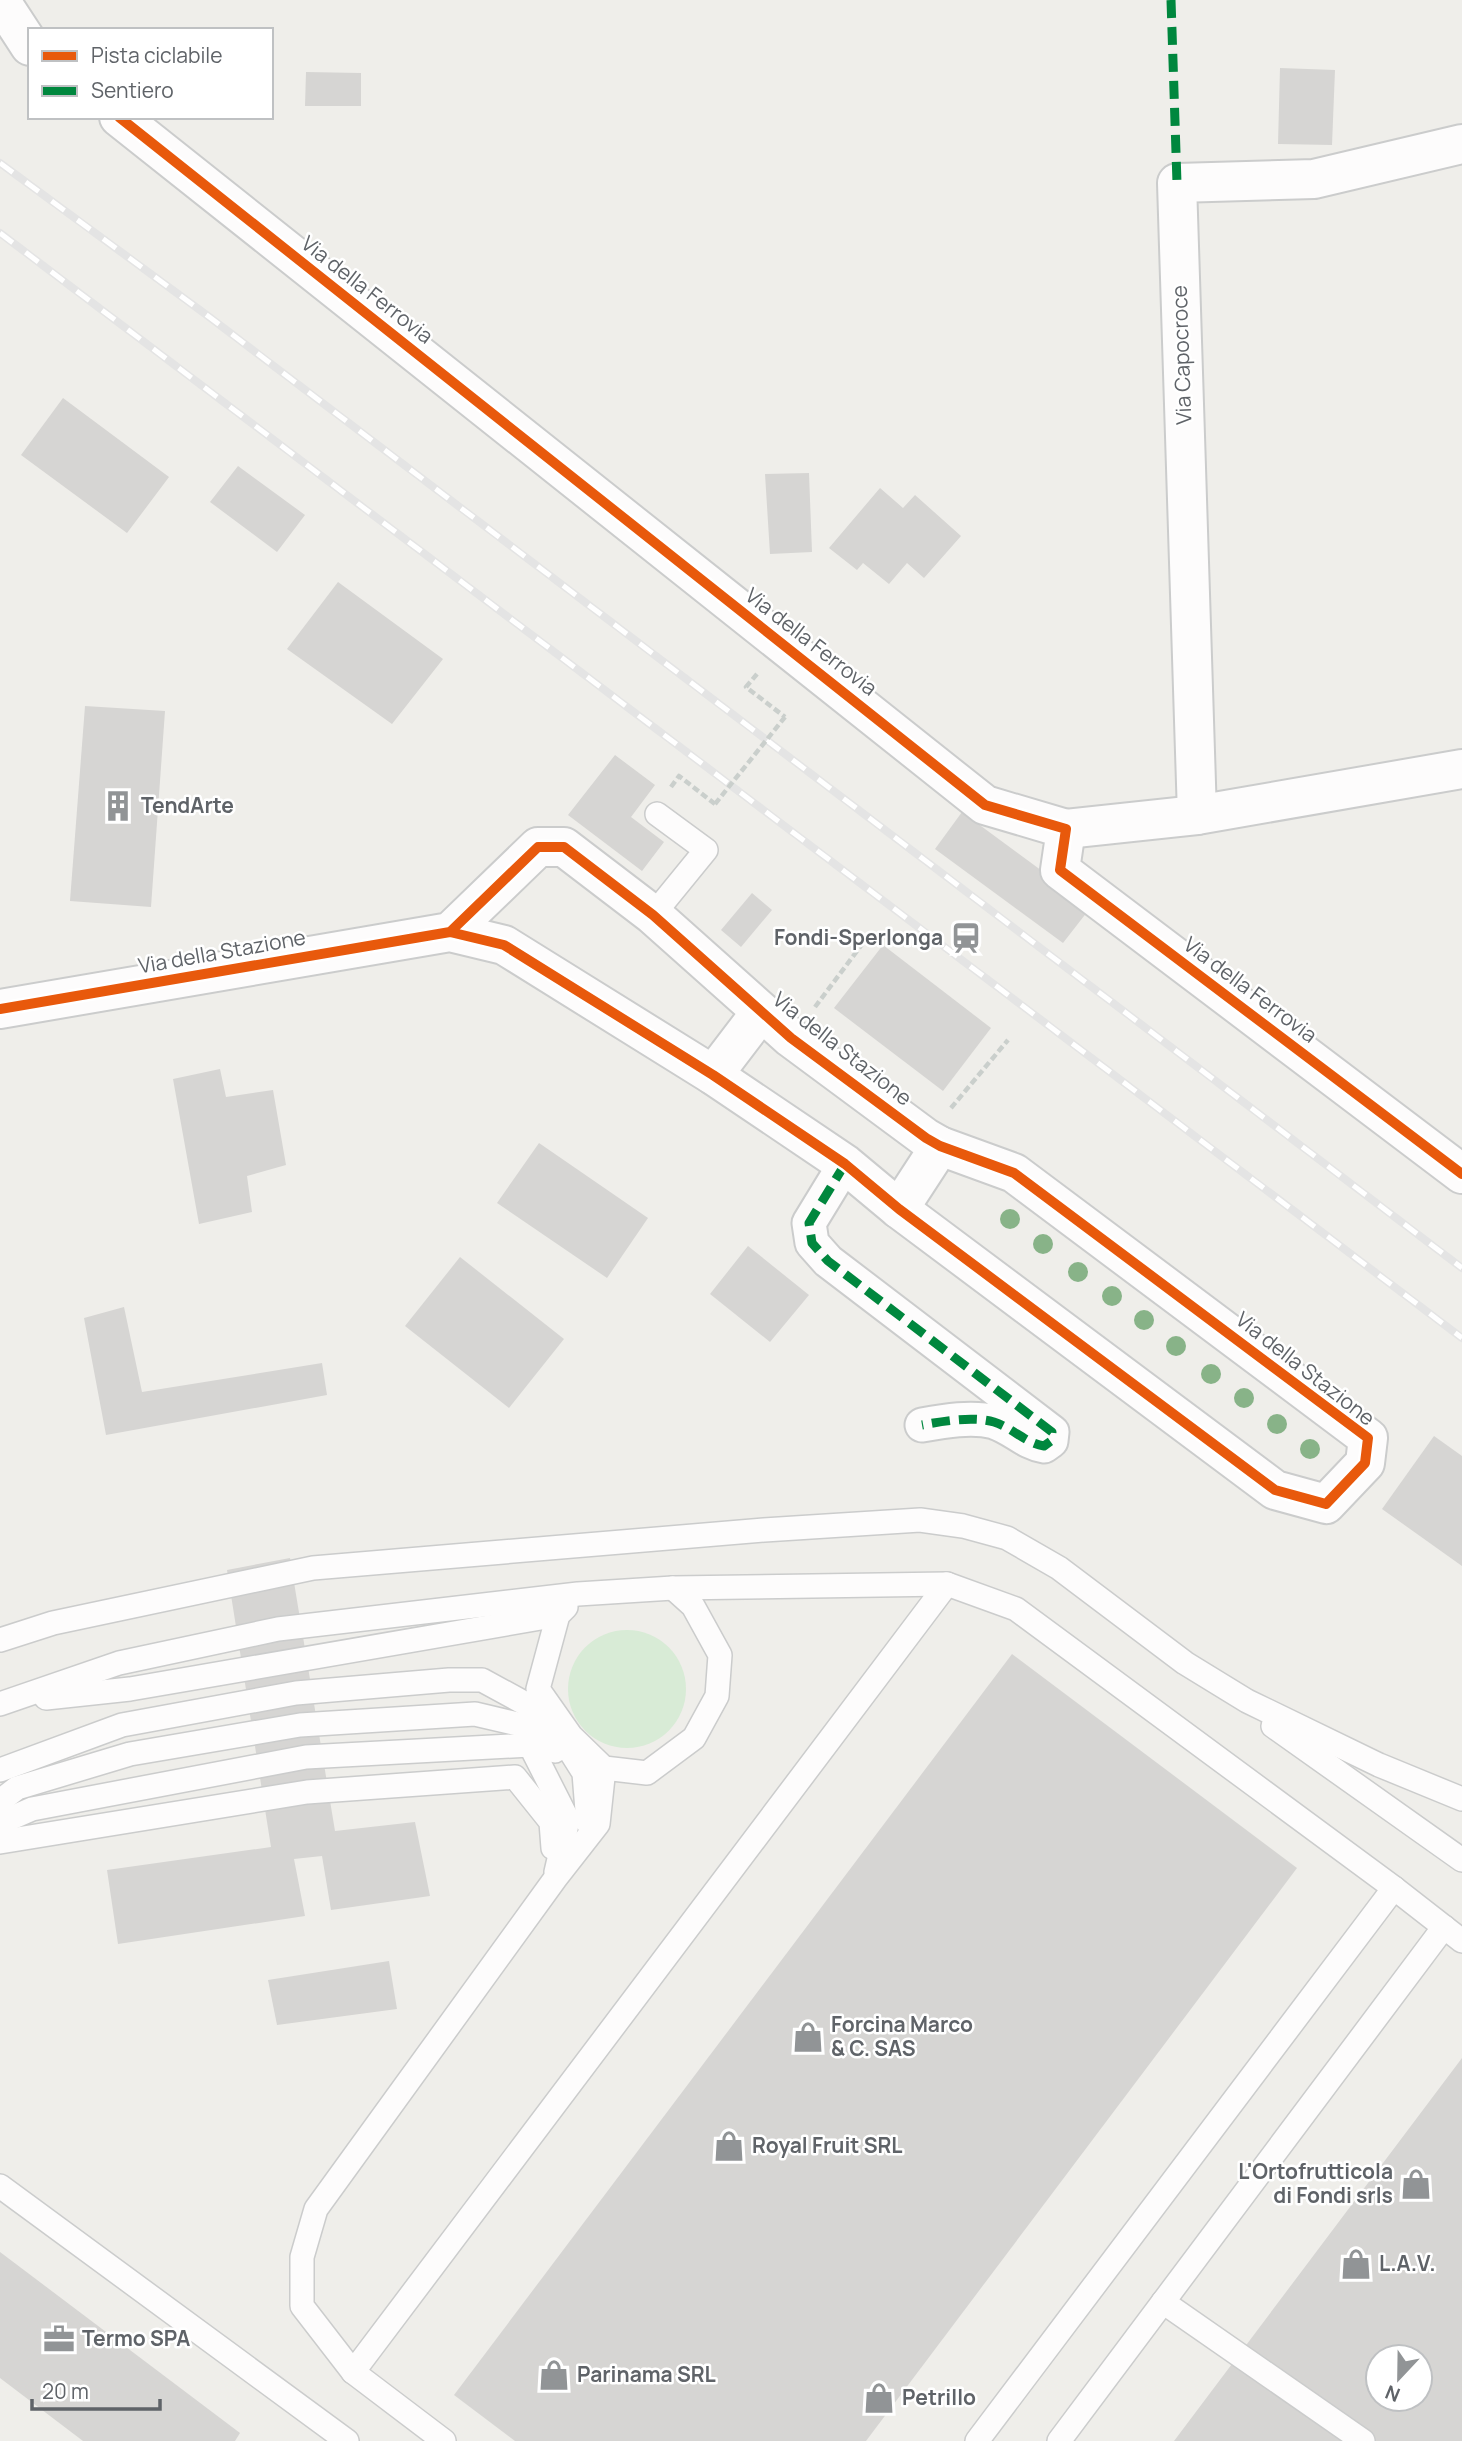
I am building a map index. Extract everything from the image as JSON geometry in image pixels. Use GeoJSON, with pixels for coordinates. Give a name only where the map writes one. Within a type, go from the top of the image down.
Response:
{"type":"FeatureCollection","features":[{"type":"Feature","properties":{"kind":"street"},"geometry":{"type":"LineString","coordinates":[[0,0],[28,43]]}},
{"type":"Feature","properties":{"kind":"street","name":"Via della Ferrovia"},"geometry":{"type":"LineString","coordinates":[[122,119],[985,806],[1066,829],[1060,870],[1462,1174]]}},
{"type":"Feature","properties":{"kind":"street","name":"Via Capocroce"},"geometry":{"type":"LineString","coordinates":[[1197,816],[1177,183],[1314,179],[1462,144]]}},
{"type":"Feature","properties":{"kind":"street"},"geometry":{"type":"LineString","coordinates":[[1066,829],[1197,816],[1462,769]]}},
{"type":"Feature","properties":{"kind":"street","name":"Via della Stazione"},"geometry":{"type":"LineString","coordinates":[[0,1009],[450,932],[504,944],[713,1075],[845,1164],[899,1209],[1275,1490],[1326,1504],[1365,1463],[1368,1438],[1014,1172],[933,1142],[791,1038],[653,915],[564,847],[538,847],[450,932]]}},
{"type":"Feature","properties":{"kind":"street","name":"Via della Stazione"},"geometry":{"type":"LineString","coordinates":[[713,1075],[761,1012]]}},
{"type":"Feature","properties":{"kind":"street"},"geometry":{"type":"LineString","coordinates":[[899,1209],[933,1142]]}},
{"type":"Feature","properties":{"kind":"street"},"geometry":{"type":"LineString","coordinates":[[845,1164],[809,1223],[812,1243],[828,1261],[1052,1432],[1051,1441],[1044,1446],[1033,1444],[994,1422],[950,1420],[922,1426]]}},
{"type":"Feature","properties":{"kind":"lane"},"geometry":{"type":"LineString","coordinates":[[653,915],[706,850],[657,814]]}},
{"type":"Feature","properties":{"kind":"lane"},"geometry":{"type":"LineString","coordinates":[[0,1640],[53,1623],[313,1569],[764,1530],[920,1520],[963,1526],[1007,1538],[1059,1568],[1185,1663],[1247,1701],[1379,1765],[1462,1800]]}},
{"type":"Feature","properties":{"kind":"lane"},"geometry":{"type":"LineString","coordinates":[[353,2372],[947,1584]]}},
{"type":"Feature","properties":{"kind":"lane"},"geometry":{"type":"LineString","coordinates":[[0,1704],[119,1663],[278,1629],[578,1594],[673,1588],[947,1584],[1016,1609],[1453,1934],[1163,2302],[1059,2441]]}},
{"type":"Feature","properties":{"kind":"lane"},"geometry":{"type":"LineString","coordinates":[[578,1594],[558,1615],[538,1689],[571,1736],[604,1768],[647,1773],[694,1738],[717,1696],[720,1655],[692,1606],[673,1588]]}},
{"type":"Feature","properties":{"kind":"lane"},"geometry":{"type":"LineString","coordinates":[[0,1704],[130,1689],[558,1615]]}},
{"type":"Feature","properties":{"kind":"lane"},"geometry":{"type":"LineString","coordinates":[[0,1770],[122,1725],[296,1692],[449,1680],[482,1680],[548,1716],[584,1773],[589,1822],[555,1879]]}},
{"type":"Feature","properties":{"kind":"lane"},"geometry":{"type":"LineString","coordinates":[[1247,1701],[1268,1722],[1462,1860]]}},
{"type":"Feature","properties":{"kind":"lane"},"geometry":{"type":"LineString","coordinates":[[0,1801],[17,1788],[130,1754],[300,1726],[475,1714],[539,1728],[574,1777],[579,1820],[555,1879]]}},
{"type":"Feature","properties":{"kind":"lane"},"geometry":{"type":"LineString","coordinates":[[0,1822],[32,1809],[306,1758],[530,1745],[568,1820],[555,1879]]}},
{"type":"Feature","properties":{"kind":"lane"},"geometry":{"type":"LineString","coordinates":[[444,2441],[353,2372],[302,2306],[302,2257],[316,2209],[555,1879],[598,1824],[604,1768]]}},
{"type":"Feature","properties":{"kind":"lane"},"geometry":{"type":"LineString","coordinates":[[0,1842],[307,1793],[515,1777],[551,1822],[555,1879]]}},
{"type":"Feature","properties":{"kind":"lane"},"geometry":{"type":"LineString","coordinates":[[977,2441],[1394,1888]]}},
{"type":"Feature","properties":{"kind":"lane"},"geometry":{"type":"LineString","coordinates":[[0,2186],[347,2441]]}},
{"type":"Feature","properties":{"kind":"lane"},"geometry":{"type":"LineString","coordinates":[[1163,2302],[1363,2441]]}},
{"type":"Feature","properties":{"kind":"path"},"geometry":{"type":"LineString","coordinates":[[715,804],[785,717]]}},
{"type":"Feature","properties":{"kind":"path"},"geometry":{"type":"LineString","coordinates":[[791,1038],[869,935]]}},
{"type":"Feature","properties":{"kind":"path"},"geometry":{"type":"LineString","coordinates":[[933,1142],[1008,1040]]}},
{"type":"Feature","properties":{"kind":"green space"},"geometry":{"type":"Polygon","coordinates":[[[627,1630],[650,1634],[669,1647],[682,1666],[686,1689],[682,1712],[669,1731],[650,1744],[627,1748],[604,1744],[585,1731],[572,1712],[568,1689],[572,1666],[585,1647],[604,1634],[627,1630]]]}},
{"type":"Feature","properties":{"kind":"building"},"geometry":{"type":"Polygon","coordinates":[[[1280,68],[1335,70],[1332,145],[1278,144],[1280,68]]]}},
{"type":"Feature","properties":{"kind":"building"},"geometry":{"type":"Polygon","coordinates":[[[306,72],[361,73],[361,106],[305,106],[306,72]]]}},
{"type":"Feature","properties":{"kind":"building"},"geometry":{"type":"Polygon","coordinates":[[[63,398],[169,477],[127,533],[21,455],[63,398]]]}},
{"type":"Feature","properties":{"kind":"building"},"geometry":{"type":"Polygon","coordinates":[[[238,466],[305,515],[277,552],[210,502],[238,466]]]}},
{"type":"Feature","properties":{"kind":"building"},"geometry":{"type":"Polygon","coordinates":[[[809,473],[812,552],[770,554],[765,474],[809,473]]]}},
{"type":"Feature","properties":{"kind":"building"},"geometry":{"type":"Polygon","coordinates":[[[880,488],[903,508],[915,495],[961,536],[924,578],[907,563],[889,584],[863,563],[857,570],[829,548],[880,488]]]}},
{"type":"Feature","properties":{"kind":"building"},"geometry":{"type":"Polygon","coordinates":[[[338,582],[443,659],[392,724],[287,649],[338,582]]]}},
{"type":"Feature","properties":{"kind":"building","name":"TendArte"},"geometry":{"type":"Polygon","coordinates":[[[85,706],[165,711],[151,907],[70,901],[85,706]]]}},
{"type":"Feature","properties":{"kind":"building"},"geometry":{"type":"Polygon","coordinates":[[[615,755],[655,785],[631,817],[664,842],[642,871],[568,815],[615,755]]]}},
{"type":"Feature","properties":{"kind":"building"},"geometry":{"type":"Polygon","coordinates":[[[962,812],[1091,907],[1063,943],[935,849],[962,812]]]}},
{"type":"Feature","properties":{"kind":"building"},"geometry":{"type":"Polygon","coordinates":[[[752,893],[772,910],[741,947],[721,930],[752,893]]]}},
{"type":"Feature","properties":{"kind":"building","name":"Fondi-Sperlonga"},"geometry":{"type":"Polygon","coordinates":[[[883,945],[991,1028],[943,1091],[834,1008],[883,945]]]}},
{"type":"Feature","properties":{"kind":"building"},"geometry":{"type":"Polygon","coordinates":[[[220,1069],[226,1097],[273,1090],[286,1165],[247,1176],[252,1212],[199,1224],[173,1079],[220,1069]]]}},
{"type":"Feature","properties":{"kind":"building"},"geometry":{"type":"Polygon","coordinates":[[[539,1143],[648,1218],[607,1278],[497,1203],[539,1143]]]}},
{"type":"Feature","properties":{"kind":"building"},"geometry":{"type":"Polygon","coordinates":[[[748,1246],[809,1295],[770,1342],[710,1294],[748,1246]]]}},
{"type":"Feature","properties":{"kind":"building"},"geometry":{"type":"Polygon","coordinates":[[[460,1257],[564,1339],[509,1408],[405,1326],[460,1257]]]}},
{"type":"Feature","properties":{"kind":"building"},"geometry":{"type":"Polygon","coordinates":[[[124,1307],[142,1392],[322,1363],[327,1395],[106,1435],[84,1318],[124,1307]]]}},
{"type":"Feature","properties":{"kind":"building"},"geometry":{"type":"Polygon","coordinates":[[[1434,1436],[1462,1456],[1462,1566],[1382,1509],[1434,1436]]]}},
{"type":"Feature","properties":{"kind":"building"},"geometry":{"type":"Polygon","coordinates":[[[290,1558],[335,1831],[415,1822],[430,1896],[331,1910],[322,1856],[294,1859],[305,1916],[118,1944],[107,1870],[271,1847],[227,1570],[290,1558]]]}},
{"type":"Feature","properties":{"kind":"building"},"geometry":{"type":"Polygon","coordinates":[[[1012,1654],[1297,1868],[866,2441],[515,2441],[454,2395],[1012,1654]]]}},
{"type":"Feature","properties":{"kind":"building"},"geometry":{"type":"Polygon","coordinates":[[[389,1961],[397,2009],[277,2025],[268,1980],[389,1961]]]}},
{"type":"Feature","properties":{"kind":"building"},"geometry":{"type":"Polygon","coordinates":[[[1462,2058],[1462,2441],[1174,2441],[1462,2058]]]}},
{"type":"Feature","properties":{"kind":"building"},"geometry":{"type":"Polygon","coordinates":[[[0,2252],[240,2433],[235,2441],[83,2441],[0,2378],[0,2252]]]}},
{"type":"Feature","properties":{"kind":"railway"},"geometry":{"type":"LineString","coordinates":[[0,163],[208,316],[1462,1268]]}},
{"type":"Feature","properties":{"kind":"railway"},"geometry":{"type":"LineString","coordinates":[[0,233],[1462,1338]]}},
{"type":"Feature","properties":{"kind":"marked path"},"geometry":{"type":"LineString","coordinates":[[1171,0],[1177,183]]}},
{"type":"Feature","properties":{"kind":"marked path"},"geometry":{"type":"LineString","coordinates":[[845,1164],[809,1223],[812,1243],[828,1261],[1052,1432],[1051,1441],[1044,1446],[986,1420],[958,1420],[922,1425]]}},
{"type":"Feature","properties":{"kind":"cycle path"},"geometry":{"type":"LineString","coordinates":[[122,119],[985,805],[1066,829],[1060,870],[1462,1174]]}},
{"type":"Feature","properties":{"kind":"cycle path"},"geometry":{"type":"LineString","coordinates":[[0,1009],[450,932],[504,945],[713,1075],[845,1164],[899,1209],[1275,1490],[1326,1504],[1365,1463],[1368,1438],[1014,1173],[940,1146],[926,1138],[791,1038],[653,915],[564,847],[538,847],[450,932]]}},
{"type":"Feature","properties":{"kind":"place","name":"TendArte"},"geometry":{"type":"Point","coordinates":[118,806]}},
{"type":"Feature","properties":{"kind":"place","name":"Fondi-Sperlonga"},"geometry":{"type":"Point","coordinates":[966,938]}},
{"type":"Feature","properties":{"kind":"place","name":"Forcina Marco & C. SAS"},"geometry":{"type":"Point","coordinates":[808,2037]}},
{"type":"Feature","properties":{"kind":"place","name":"Royal Fruit SRL"},"geometry":{"type":"Point","coordinates":[729,2146]}},
{"type":"Feature","properties":{"kind":"place","name":"L'Ortofrutticola di Fondi srls"},"geometry":{"type":"Point","coordinates":[1416,2184]}},
{"type":"Feature","properties":{"kind":"place","name":"L.A.V."},"geometry":{"type":"Point","coordinates":[1356,2264]}},
{"type":"Feature","properties":{"kind":"place","name":"Termo SPA"},"geometry":{"type":"Point","coordinates":[59,2339]}},
{"type":"Feature","properties":{"kind":"place","name":"Parinama SRL"},"geometry":{"type":"Point","coordinates":[554,2375]}},
{"type":"Feature","properties":{"kind":"place","name":"Petrillo"},"geometry":{"type":"Point","coordinates":[879,2398]}}]}
